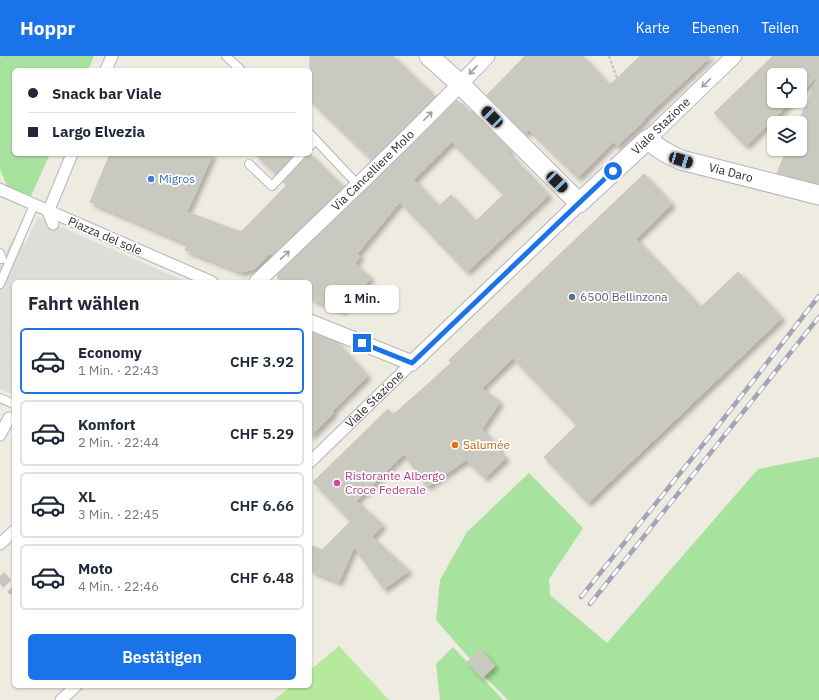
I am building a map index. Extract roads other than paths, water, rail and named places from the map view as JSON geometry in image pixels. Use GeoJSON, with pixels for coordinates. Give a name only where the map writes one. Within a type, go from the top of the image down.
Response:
{"type":"FeatureCollection","features":[{"type":"Feature","properties":{"kind":"street"},"geometry":{"type":"LineString","coordinates":[[107,68],[112,56]]}},
{"type":"Feature","properties":{"kind":"street"},"geometry":{"type":"LineString","coordinates":[[429,56],[460,84],[579,203]]}},
{"type":"Feature","properties":{"kind":"street","name":"Via Cancelliere Molo"},"geometry":{"type":"LineString","coordinates":[[259,280],[358,185],[487,56]]}},
{"type":"Feature","properties":{"kind":"street","name":"Viale Stazione"},"geometry":{"type":"LineString","coordinates":[[312,460],[734,56]]}},
{"type":"Feature","properties":{"kind":"street","name":"Via Daro"},"geometry":{"type":"LineString","coordinates":[[648,139],[655,146],[669,155],[681,160],[819,196]]}},
{"type":"Feature","properties":{"kind":"street"},"geometry":{"type":"LineString","coordinates":[[53,224],[48,212],[71,156]]}},
{"type":"Feature","properties":{"kind":"street","name":"Piazza del sole"},"geometry":{"type":"LineString","coordinates":[[0,189],[48,212],[207,280]]}},
{"type":"Feature","properties":{"kind":"street"},"geometry":{"type":"LineString","coordinates":[[312,323],[412,363]]}},
{"type":"Feature","properties":{"kind":"street"},"geometry":{"type":"LineString","coordinates":[[0,435],[8,418]]}},
{"type":"Feature","properties":{"kind":"street"},"geometry":{"type":"LineString","coordinates":[[0,544],[12,534]]}},
{"type":"Feature","properties":{"kind":"street"},"geometry":{"type":"LineString","coordinates":[[61,700],[74,688]]}},
{"type":"Feature","properties":{"kind":"lane"},"geometry":{"type":"LineString","coordinates":[[226,56],[239,68]]}},
{"type":"Feature","properties":{"kind":"lane"},"geometry":{"type":"LineString","coordinates":[[312,136],[358,185]]}},
{"type":"Feature","properties":{"kind":"lane"},"geometry":{"type":"LineString","coordinates":[[312,144],[316,140]]}},
{"type":"Feature","properties":{"kind":"lane"},"geometry":{"type":"LineString","coordinates":[[249,164],[272,186],[300,156]]}},
{"type":"Feature","properties":{"kind":"lane"},"geometry":{"type":"LineString","coordinates":[[0,284],[34,205]]}},
{"type":"Feature","properties":{"kind":"lane"},"geometry":{"type":"LineString","coordinates":[[0,398],[12,403]]}},
{"type":"Feature","properties":{"kind":"tunnel"},"geometry":{"type":"LineString","coordinates":[[0,576],[12,589]]}},
{"type":"Feature","properties":{"kind":"railway"},"geometry":{"type":"LineString","coordinates":[[581,597],[721,422],[819,296]]}},
{"type":"Feature","properties":{"kind":"railway"},"geometry":{"type":"LineString","coordinates":[[590,604],[819,317]]}},
{"type":"Feature","properties":{"kind":"place","name":"Migros"},"geometry":{"type":"Point","coordinates":[151,179]}},
{"type":"Feature","properties":{"kind":"place","name":"6500 Bellinzona"},"geometry":{"type":"Point","coordinates":[572,297]}},
{"type":"Feature","properties":{"kind":"place","name":"Salumée"},"geometry":{"type":"Point","coordinates":[455,445]}},
{"type":"Feature","properties":{"kind":"place","name":"Ristorante Albergo Croce Federale"},"geometry":{"type":"Point","coordinates":[337,483]}}]}
